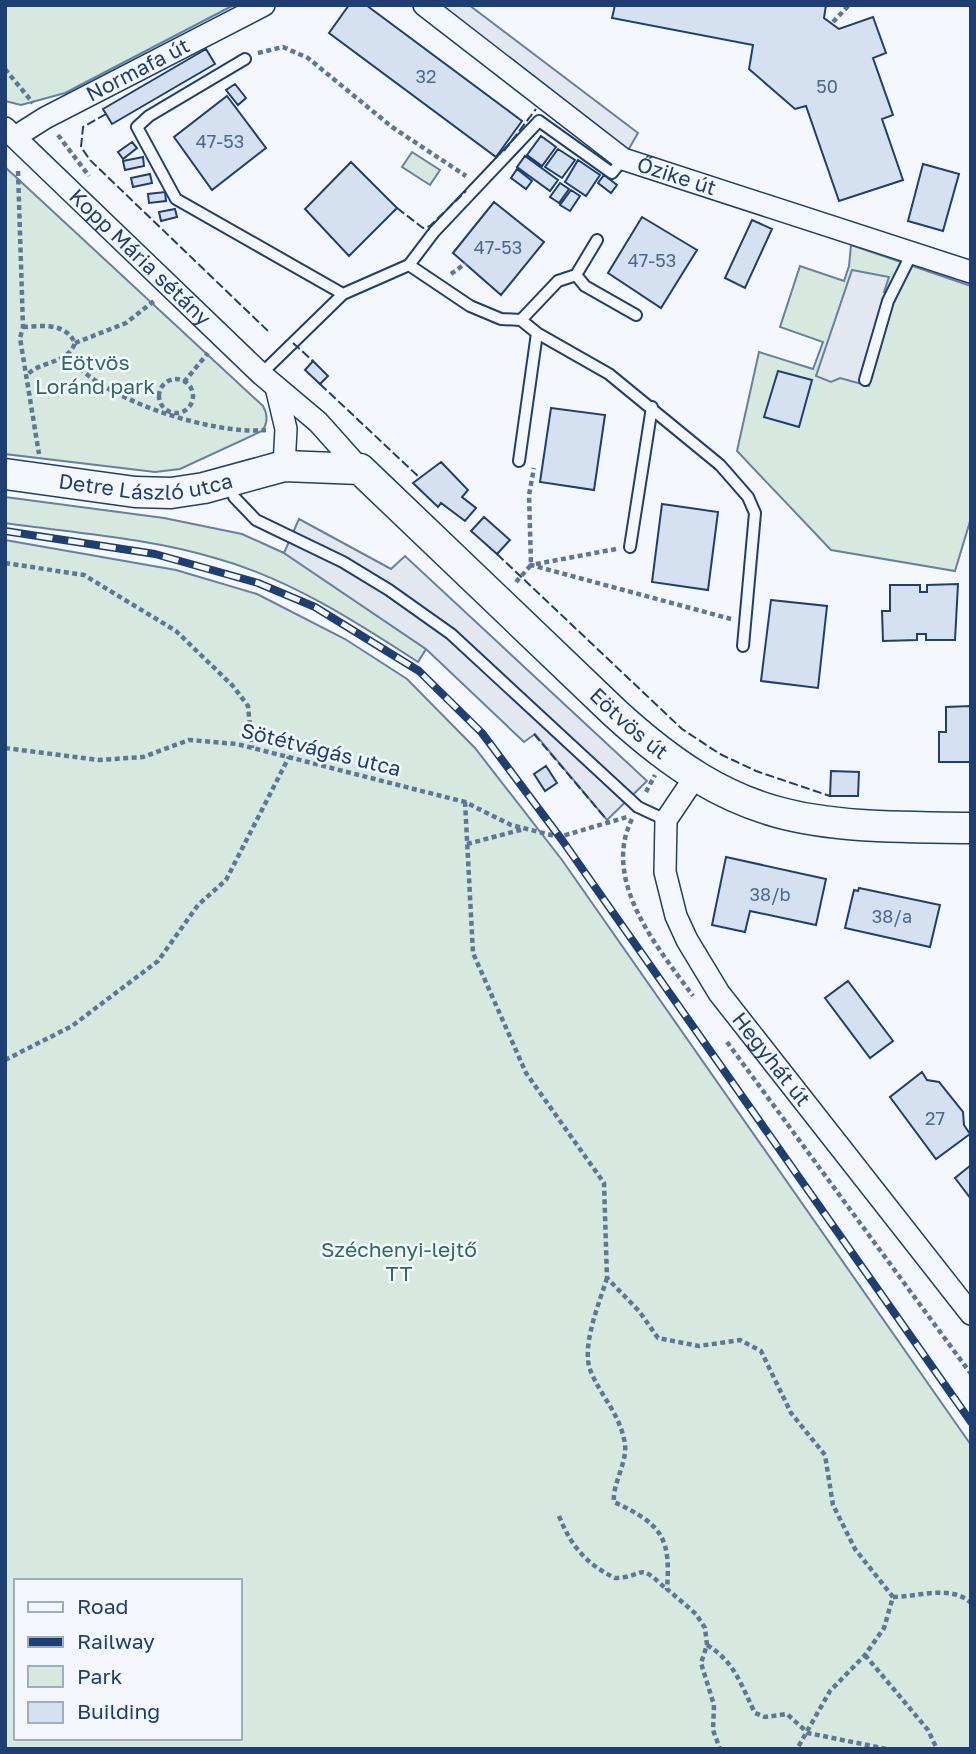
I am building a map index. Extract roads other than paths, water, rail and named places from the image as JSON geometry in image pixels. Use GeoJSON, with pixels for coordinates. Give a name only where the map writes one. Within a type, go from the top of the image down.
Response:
{"type":"FeatureCollection","features":[{"type":"Feature","properties":{"kind":"street","name":"Normafa út"},"geometry":{"type":"LineString","coordinates":[[10,133],[46,118],[264,5]]}},
{"type":"Feature","properties":{"kind":"street","name":"Őzike út"},"geometry":{"type":"LineString","coordinates":[[424,5],[623,159],[971,272]]}},
{"type":"Feature","properties":{"kind":"street","name":"Kopp Mária sétány"},"geometry":{"type":"LineString","coordinates":[[10,133],[269,381]]}},
{"type":"Feature","properties":{"kind":"street"},"geometry":{"type":"LineString","coordinates":[[269,381],[286,429],[284,466],[360,469]]}},
{"type":"Feature","properties":{"kind":"street","name":"Eötvös út"},"geometry":{"type":"LineString","coordinates":[[269,381],[318,422],[360,469],[615,713],[654,749],[695,777],[757,807],[820,823],[971,828]]}},
{"type":"Feature","properties":{"kind":"street","name":"Detre László utca"},"geometry":{"type":"LineString","coordinates":[[5,474],[135,492],[170,493],[204,488],[284,466]]}},
{"type":"Feature","properties":{"kind":"street"},"geometry":{"type":"LineString","coordinates":[[666,820],[695,777]]}},
{"type":"Feature","properties":{"kind":"street","name":"Hegyhát út"},"geometry":{"type":"LineString","coordinates":[[666,820],[664,849],[668,891],[687,940],[703,969],[971,1314]]}},
{"type":"Feature","properties":{"kind":"lane"},"geometry":{"type":"LineString","coordinates":[[245,59],[149,116],[137,127],[176,199],[343,294]]}},
{"type":"Feature","properties":{"kind":"lane"},"geometry":{"type":"LineString","coordinates":[[269,381],[343,294],[410,265],[434,232],[540,121],[612,173],[623,159]]}},
{"type":"Feature","properties":{"kind":"lane"},"geometry":{"type":"LineString","coordinates":[[520,320],[558,281],[576,275],[597,240]]}},
{"type":"Feature","properties":{"kind":"lane"},"geometry":{"type":"LineString","coordinates":[[865,380],[888,301],[912,253]]}},
{"type":"Feature","properties":{"kind":"lane"},"geometry":{"type":"LineString","coordinates":[[410,265],[470,306],[500,319],[520,320],[537,333],[609,374],[720,465],[748,497],[755,513],[743,646]]}},
{"type":"Feature","properties":{"kind":"lane"},"geometry":{"type":"LineString","coordinates":[[576,275],[585,286],[636,316]]}},
{"type":"Feature","properties":{"kind":"lane"},"geometry":{"type":"LineString","coordinates":[[520,461],[537,333]]}},
{"type":"Feature","properties":{"kind":"lane"},"geometry":{"type":"LineString","coordinates":[[630,547],[652,407]]}},
{"type":"Feature","properties":{"kind":"lane"},"geometry":{"type":"LineString","coordinates":[[234,497],[256,520],[354,569],[451,634],[638,807],[666,820]]}},
{"type":"Feature","properties":{"kind":"railway"},"geometry":{"type":"LineString","coordinates":[[5,531],[155,554],[258,583],[315,607],[419,671],[482,733],[562,840],[971,1422]]}},
{"type":"Feature","properties":{"kind":"park label","name":"Eötvös Loránd park"},"geometry":{"type":"Point","coordinates":[95,375]}},
{"type":"Feature","properties":{"kind":"park label","name":"Széchenyi-lejtő TT"},"geometry":{"type":"Point","coordinates":[399,1262]}}]}
